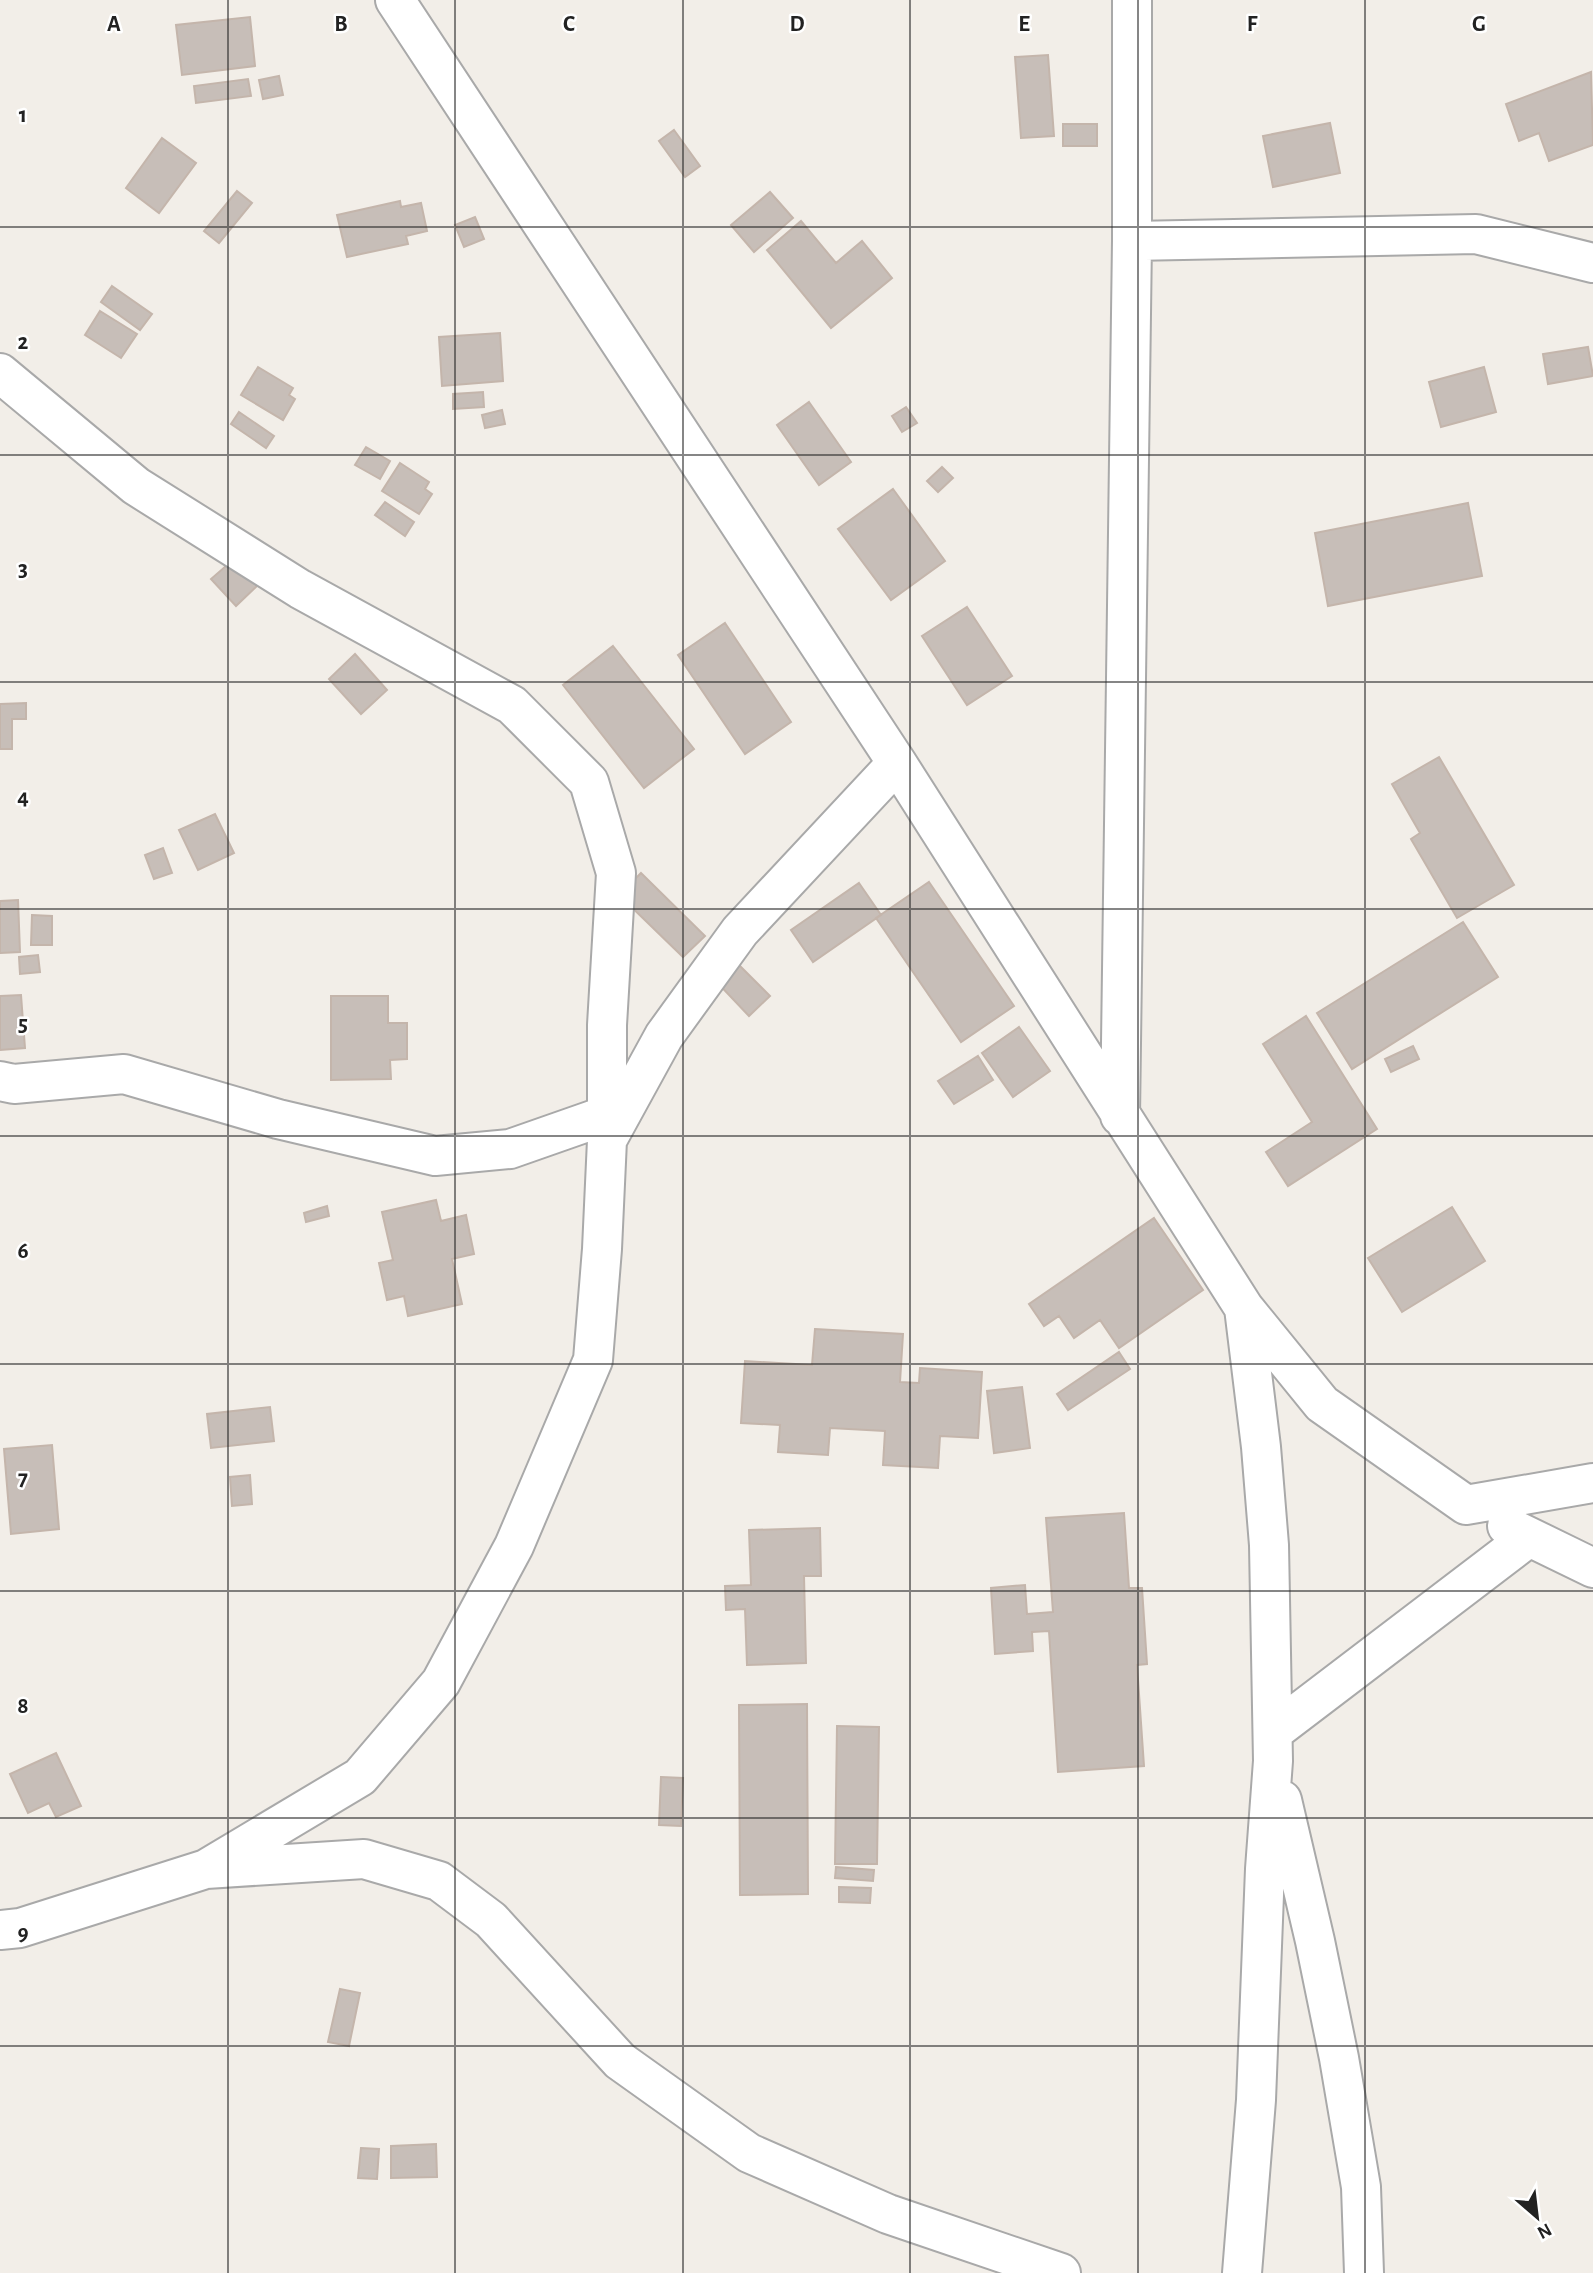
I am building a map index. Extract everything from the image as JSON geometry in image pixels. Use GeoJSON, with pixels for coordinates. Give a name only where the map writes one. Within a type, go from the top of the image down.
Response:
{"type":"FeatureCollection","features":[{"type":"Feature","properties":{"kind":"street"},"geometry":{"type":"LineString","coordinates":[[395,0],[897,763],[1244,1308],[1322,1404],[1466,1505],[1593,1568]]}},
{"type":"Feature","properties":{"kind":"street"},"geometry":{"type":"LineString","coordinates":[[1120,1116],[1132,242],[1132,0]]}},
{"type":"Feature","properties":{"kind":"street"},"geometry":{"type":"LineString","coordinates":[[1132,242],[1476,234],[1593,263]]}},
{"type":"Feature","properties":{"kind":"street"},"geometry":{"type":"LineString","coordinates":[[0,373],[136,486],[300,589],[512,705],[589,782],[616,873],[607,1025],[607,1127],[602,1249],[593,1360],[513,1546],[441,1682],[360,1777],[206,1869],[20,1928],[0,1930]]}},
{"type":"Feature","properties":{"kind":"street"},"geometry":{"type":"LineString","coordinates":[[0,1081],[14,1084],[124,1074],[278,1119],[435,1156],[510,1149],[607,1127],[664,1036],[740,931],[897,763]]}},
{"type":"Feature","properties":{"kind":"street"},"geometry":{"type":"LineString","coordinates":[[1242,2273],[1256,2100],[1273,1746],[1269,1545],[1261,1447],[1244,1308]]}},
{"type":"Feature","properties":{"kind":"street"},"geometry":{"type":"LineString","coordinates":[[1466,1505],[1593,1483]]}},
{"type":"Feature","properties":{"kind":"street"},"geometry":{"type":"LineString","coordinates":[[1273,1746],[1530,1537]]}},
{"type":"Feature","properties":{"kind":"street"},"geometry":{"type":"LineString","coordinates":[[1273,1746],[1339,2058],[1361,2187],[1364,2273]]}},
{"type":"Feature","properties":{"kind":"street"},"geometry":{"type":"LineString","coordinates":[[206,1869],[364,1859],[439,1881],[491,1920],[620,2062],[749,2153],[888,2214],[1061,2273]]}},
{"type":"Feature","properties":{"kind":"building"},"geometry":{"type":"Polygon","coordinates":[[[250,17],[255,66],[182,75],[176,25],[250,17]]]}},
{"type":"Feature","properties":{"kind":"building"},"geometry":{"type":"Polygon","coordinates":[[[1048,55],[1054,136],[1021,138],[1015,57],[1048,55]]]}},
{"type":"Feature","properties":{"kind":"building"},"geometry":{"type":"Polygon","coordinates":[[[1591,72],[1593,145],[1549,161],[1539,133],[1519,141],[1506,104],[1591,72]]]}},
{"type":"Feature","properties":{"kind":"building"},"geometry":{"type":"Polygon","coordinates":[[[279,76],[283,95],[263,99],[259,80],[279,76]]]}},
{"type":"Feature","properties":{"kind":"building"},"geometry":{"type":"Polygon","coordinates":[[[248,79],[251,96],[196,103],[194,86],[248,79]]]}},
{"type":"Feature","properties":{"kind":"building"},"geometry":{"type":"Polygon","coordinates":[[[1330,123],[1340,173],[1273,187],[1263,136],[1330,123]]]}},
{"type":"Feature","properties":{"kind":"building"},"geometry":{"type":"Polygon","coordinates":[[[1063,124],[1097,124],[1097,146],[1063,146],[1063,124]]]}},
{"type":"Feature","properties":{"kind":"building"},"geometry":{"type":"Polygon","coordinates":[[[674,130],[700,166],[685,177],[659,141],[674,130]]]}},
{"type":"Feature","properties":{"kind":"building"},"geometry":{"type":"Polygon","coordinates":[[[162,138],[196,163],[159,213],[126,188],[162,138]]]}},
{"type":"Feature","properties":{"kind":"building"},"geometry":{"type":"Polygon","coordinates":[[[237,191],[252,203],[219,243],[204,231],[237,191]]]}},
{"type":"Feature","properties":{"kind":"building"},"geometry":{"type":"Polygon","coordinates":[[[770,192],[793,218],[754,252],[731,225],[770,192]]]}},
{"type":"Feature","properties":{"kind":"building"},"geometry":{"type":"Polygon","coordinates":[[[400,201],[401,207],[421,203],[427,231],[406,236],[408,244],[347,257],[337,215],[400,201]]]}},
{"type":"Feature","properties":{"kind":"building"},"geometry":{"type":"Polygon","coordinates":[[[475,217],[484,239],[464,247],[455,225],[475,217]]]}},
{"type":"Feature","properties":{"kind":"building"},"geometry":{"type":"Polygon","coordinates":[[[801,221],[836,263],[862,241],[892,278],[831,328],[767,250],[801,221]]]}},
{"type":"Feature","properties":{"kind":"building"},"geometry":{"type":"Polygon","coordinates":[[[112,286],[152,314],[140,330],[101,302],[112,286]]]}},
{"type":"Feature","properties":{"kind":"building"},"geometry":{"type":"Polygon","coordinates":[[[100,311],[137,334],[121,358],[85,335],[100,311]]]}},
{"type":"Feature","properties":{"kind":"building"},"geometry":{"type":"Polygon","coordinates":[[[500,333],[503,381],[442,386],[439,337],[500,333]]]}},
{"type":"Feature","properties":{"kind":"building"},"geometry":{"type":"Polygon","coordinates":[[[1588,347],[1593,376],[1548,384],[1543,354],[1588,347]]]}},
{"type":"Feature","properties":{"kind":"building"},"geometry":{"type":"Polygon","coordinates":[[[258,367],[293,388],[289,395],[295,399],[283,420],[241,395],[258,367]]]}},
{"type":"Feature","properties":{"kind":"building"},"geometry":{"type":"Polygon","coordinates":[[[1484,367],[1496,412],[1441,427],[1429,382],[1484,367]]]}},
{"type":"Feature","properties":{"kind":"building"},"geometry":{"type":"Polygon","coordinates":[[[483,392],[484,407],[453,409],[453,394],[483,392]]]}},
{"type":"Feature","properties":{"kind":"building"},"geometry":{"type":"Polygon","coordinates":[[[809,402],[851,462],[819,485],[777,425],[809,402]]]}},
{"type":"Feature","properties":{"kind":"building"},"geometry":{"type":"Polygon","coordinates":[[[906,407],[917,423],[902,432],[892,416],[906,407]]]}},
{"type":"Feature","properties":{"kind":"building"},"geometry":{"type":"Polygon","coordinates":[[[502,410],[505,424],[485,428],[482,415],[502,410]]]}},
{"type":"Feature","properties":{"kind":"building"},"geometry":{"type":"Polygon","coordinates":[[[239,412],[274,436],[266,448],[231,424],[239,412]]]}},
{"type":"Feature","properties":{"kind":"building"},"geometry":{"type":"Polygon","coordinates":[[[366,447],[390,461],[380,479],[355,465],[366,447]]]}},
{"type":"Feature","properties":{"kind":"building"},"geometry":{"type":"Polygon","coordinates":[[[400,463],[429,482],[425,489],[432,494],[419,514],[382,491],[400,463]]]}},
{"type":"Feature","properties":{"kind":"building"},"geometry":{"type":"Polygon","coordinates":[[[942,467],[953,478],[938,492],[927,481],[942,467]]]}},
{"type":"Feature","properties":{"kind":"building"},"geometry":{"type":"Polygon","coordinates":[[[893,489],[945,561],[891,600],[838,529],[893,489]]]}},
{"type":"Feature","properties":{"kind":"building"},"geometry":{"type":"Polygon","coordinates":[[[385,502],[414,522],[405,536],[375,515],[385,502]]]}},
{"type":"Feature","properties":{"kind":"building"},"geometry":{"type":"Polygon","coordinates":[[[1468,503],[1482,576],[1328,606],[1315,533],[1468,503]]]}},
{"type":"Feature","properties":{"kind":"building"},"geometry":{"type":"Polygon","coordinates":[[[234,559],[260,583],[236,606],[211,579],[234,559]]]}},
{"type":"Feature","properties":{"kind":"building"},"geometry":{"type":"Polygon","coordinates":[[[967,607],[1012,676],[967,705],[922,636],[967,607]]]}},
{"type":"Feature","properties":{"kind":"building"},"geometry":{"type":"Polygon","coordinates":[[[725,623],[791,722],[745,754],[678,655],[725,623]]]}},
{"type":"Feature","properties":{"kind":"building"},"geometry":{"type":"Polygon","coordinates":[[[613,646],[694,749],[644,788],[563,685],[613,646]]]}},
{"type":"Feature","properties":{"kind":"building"},"geometry":{"type":"Polygon","coordinates":[[[355,654],[387,690],[361,714],[329,679],[355,654]]]}},
{"type":"Feature","properties":{"kind":"building"},"geometry":{"type":"Polygon","coordinates":[[[26,703],[26,719],[12,719],[12,749],[0,749],[0,704],[26,703]]]}},
{"type":"Feature","properties":{"kind":"building"},"geometry":{"type":"Polygon","coordinates":[[[1439,757],[1514,885],[1457,918],[1411,839],[1420,833],[1392,784],[1439,757]]]}},
{"type":"Feature","properties":{"kind":"building"},"geometry":{"type":"Polygon","coordinates":[[[215,814],[234,853],[198,870],[179,830],[215,814]]]}},
{"type":"Feature","properties":{"kind":"building"},"geometry":{"type":"Polygon","coordinates":[[[163,848],[172,873],[154,879],[145,855],[163,848]]]}},
{"type":"Feature","properties":{"kind":"building"},"geometry":{"type":"Polygon","coordinates":[[[641,873],[705,936],[683,957],[619,895],[641,873]]]}},
{"type":"Feature","properties":{"kind":"building"},"geometry":{"type":"Polygon","coordinates":[[[929,882],[1014,1006],[961,1042],[876,918],[929,882]]]}},
{"type":"Feature","properties":{"kind":"building"},"geometry":{"type":"Polygon","coordinates":[[[859,883],[881,915],[813,962],[791,930],[859,883]]]}},
{"type":"Feature","properties":{"kind":"building"},"geometry":{"type":"Polygon","coordinates":[[[18,900],[20,952],[0,953],[0,901],[18,900]]]}},
{"type":"Feature","properties":{"kind":"building"},"geometry":{"type":"Polygon","coordinates":[[[32,915],[52,916],[52,945],[31,945],[32,915]]]}},
{"type":"Feature","properties":{"kind":"building"},"geometry":{"type":"Polygon","coordinates":[[[1463,922],[1498,977],[1352,1069],[1317,1013],[1463,922]]]}},
{"type":"Feature","properties":{"kind":"building"},"geometry":{"type":"Polygon","coordinates":[[[38,955],[40,972],[20,974],[19,957],[38,955]]]}},
{"type":"Feature","properties":{"kind":"building"},"geometry":{"type":"Polygon","coordinates":[[[732,958],[770,996],[749,1016],[712,977],[732,958]]]}},
{"type":"Feature","properties":{"kind":"building"},"geometry":{"type":"Polygon","coordinates":[[[21,995],[25,1048],[0,1050],[0,996],[21,995]]]}},
{"type":"Feature","properties":{"kind":"building"},"geometry":{"type":"Polygon","coordinates":[[[331,996],[388,996],[388,1023],[407,1023],[407,1059],[390,1060],[391,1079],[331,1080],[331,996]]]}},
{"type":"Feature","properties":{"kind":"building"},"geometry":{"type":"Polygon","coordinates":[[[1306,1016],[1377,1129],[1288,1186],[1266,1152],[1312,1122],[1263,1044],[1306,1016]]]}},
{"type":"Feature","properties":{"kind":"building"},"geometry":{"type":"Polygon","coordinates":[[[1019,1027],[1050,1071],[1013,1097],[982,1053],[1019,1027]]]}},
{"type":"Feature","properties":{"kind":"building"},"geometry":{"type":"Polygon","coordinates":[[[1413,1046],[1419,1059],[1391,1072],[1385,1059],[1413,1046]]]}},
{"type":"Feature","properties":{"kind":"building"},"geometry":{"type":"Polygon","coordinates":[[[978,1056],[993,1080],[954,1104],[938,1081],[978,1056]]]}},
{"type":"Feature","properties":{"kind":"building"},"geometry":{"type":"Polygon","coordinates":[[[436,1200],[441,1221],[466,1215],[474,1254],[452,1259],[462,1304],[408,1316],[404,1296],[387,1300],[379,1263],[393,1260],[382,1212],[436,1200]]]}},
{"type":"Feature","properties":{"kind":"building"},"geometry":{"type":"Polygon","coordinates":[[[327,1206],[329,1216],[306,1222],[304,1213],[327,1206]]]}},
{"type":"Feature","properties":{"kind":"building"},"geometry":{"type":"Polygon","coordinates":[[[1452,1207],[1485,1261],[1402,1312],[1368,1258],[1452,1207]]]}},
{"type":"Feature","properties":{"kind":"building"},"geometry":{"type":"Polygon","coordinates":[[[1154,1218],[1203,1290],[1119,1348],[1100,1320],[1074,1338],[1059,1316],[1044,1326],[1029,1304],[1154,1218]]]}},
{"type":"Feature","properties":{"kind":"building"},"geometry":{"type":"Polygon","coordinates":[[[815,1329],[903,1334],[900,1382],[919,1383],[920,1368],[982,1372],[978,1438],[940,1436],[938,1468],[883,1465],[885,1431],[830,1428],[828,1455],[778,1452],[780,1425],[741,1423],[745,1361],[812,1365],[815,1329]]]}},
{"type":"Feature","properties":{"kind":"building"},"geometry":{"type":"Polygon","coordinates":[[[1119,1352],[1130,1369],[1068,1410],[1057,1394],[1119,1352]]]}},
{"type":"Feature","properties":{"kind":"building"},"geometry":{"type":"Polygon","coordinates":[[[1022,1387],[1030,1448],[994,1453],[987,1391],[1022,1387]]]}},
{"type":"Feature","properties":{"kind":"building"},"geometry":{"type":"Polygon","coordinates":[[[270,1407],[274,1441],[211,1448],[207,1414],[270,1407]]]}},
{"type":"Feature","properties":{"kind":"building"},"geometry":{"type":"Polygon","coordinates":[[[52,1445],[59,1529],[11,1534],[4,1449],[52,1445]]]}},
{"type":"Feature","properties":{"kind":"building"},"geometry":{"type":"Polygon","coordinates":[[[250,1475],[252,1504],[232,1506],[230,1477],[250,1475]]]}},
{"type":"Feature","properties":{"kind":"building"},"geometry":{"type":"Polygon","coordinates":[[[1124,1513],[1129,1588],[1142,1588],[1147,1664],[1137,1665],[1144,1766],[1058,1772],[1049,1631],[1032,1632],[1033,1651],[995,1654],[991,1588],[1025,1585],[1027,1614],[1053,1612],[1046,1518],[1124,1513]]]}},
{"type":"Feature","properties":{"kind":"building"},"geometry":{"type":"Polygon","coordinates":[[[820,1528],[821,1576],[804,1576],[806,1663],[747,1665],[745,1609],[726,1610],[725,1586],[751,1585],[749,1530],[820,1528]]]}},
{"type":"Feature","properties":{"kind":"building"},"geometry":{"type":"Polygon","coordinates":[[[807,1704],[808,1894],[740,1895],[739,1705],[807,1704]]]}},
{"type":"Feature","properties":{"kind":"building"},"geometry":{"type":"Polygon","coordinates":[[[837,1726],[879,1727],[877,1864],[835,1864],[837,1726]]]}},
{"type":"Feature","properties":{"kind":"building"},"geometry":{"type":"Polygon","coordinates":[[[56,1753],[81,1806],[56,1817],[49,1803],[28,1813],[10,1774],[56,1753]]]}},
{"type":"Feature","properties":{"kind":"building"},"geometry":{"type":"Polygon","coordinates":[[[661,1777],[683,1778],[681,1826],[659,1825],[661,1777]]]}},
{"type":"Feature","properties":{"kind":"building"},"geometry":{"type":"Polygon","coordinates":[[[836,1867],[874,1870],[873,1881],[835,1878],[836,1867]]]}},
{"type":"Feature","properties":{"kind":"building"},"geometry":{"type":"Polygon","coordinates":[[[839,1887],[871,1888],[870,1903],[839,1902],[839,1887]]]}},
{"type":"Feature","properties":{"kind":"building"},"geometry":{"type":"Polygon","coordinates":[[[340,1989],[360,1993],[349,2046],[328,2042],[340,1989]]]}},
{"type":"Feature","properties":{"kind":"building"},"geometry":{"type":"Polygon","coordinates":[[[436,2144],[437,2177],[391,2178],[391,2146],[436,2144]]]}},
{"type":"Feature","properties":{"kind":"building"},"geometry":{"type":"Polygon","coordinates":[[[361,2148],[379,2149],[377,2179],[358,2178],[361,2148]]]}}]}
